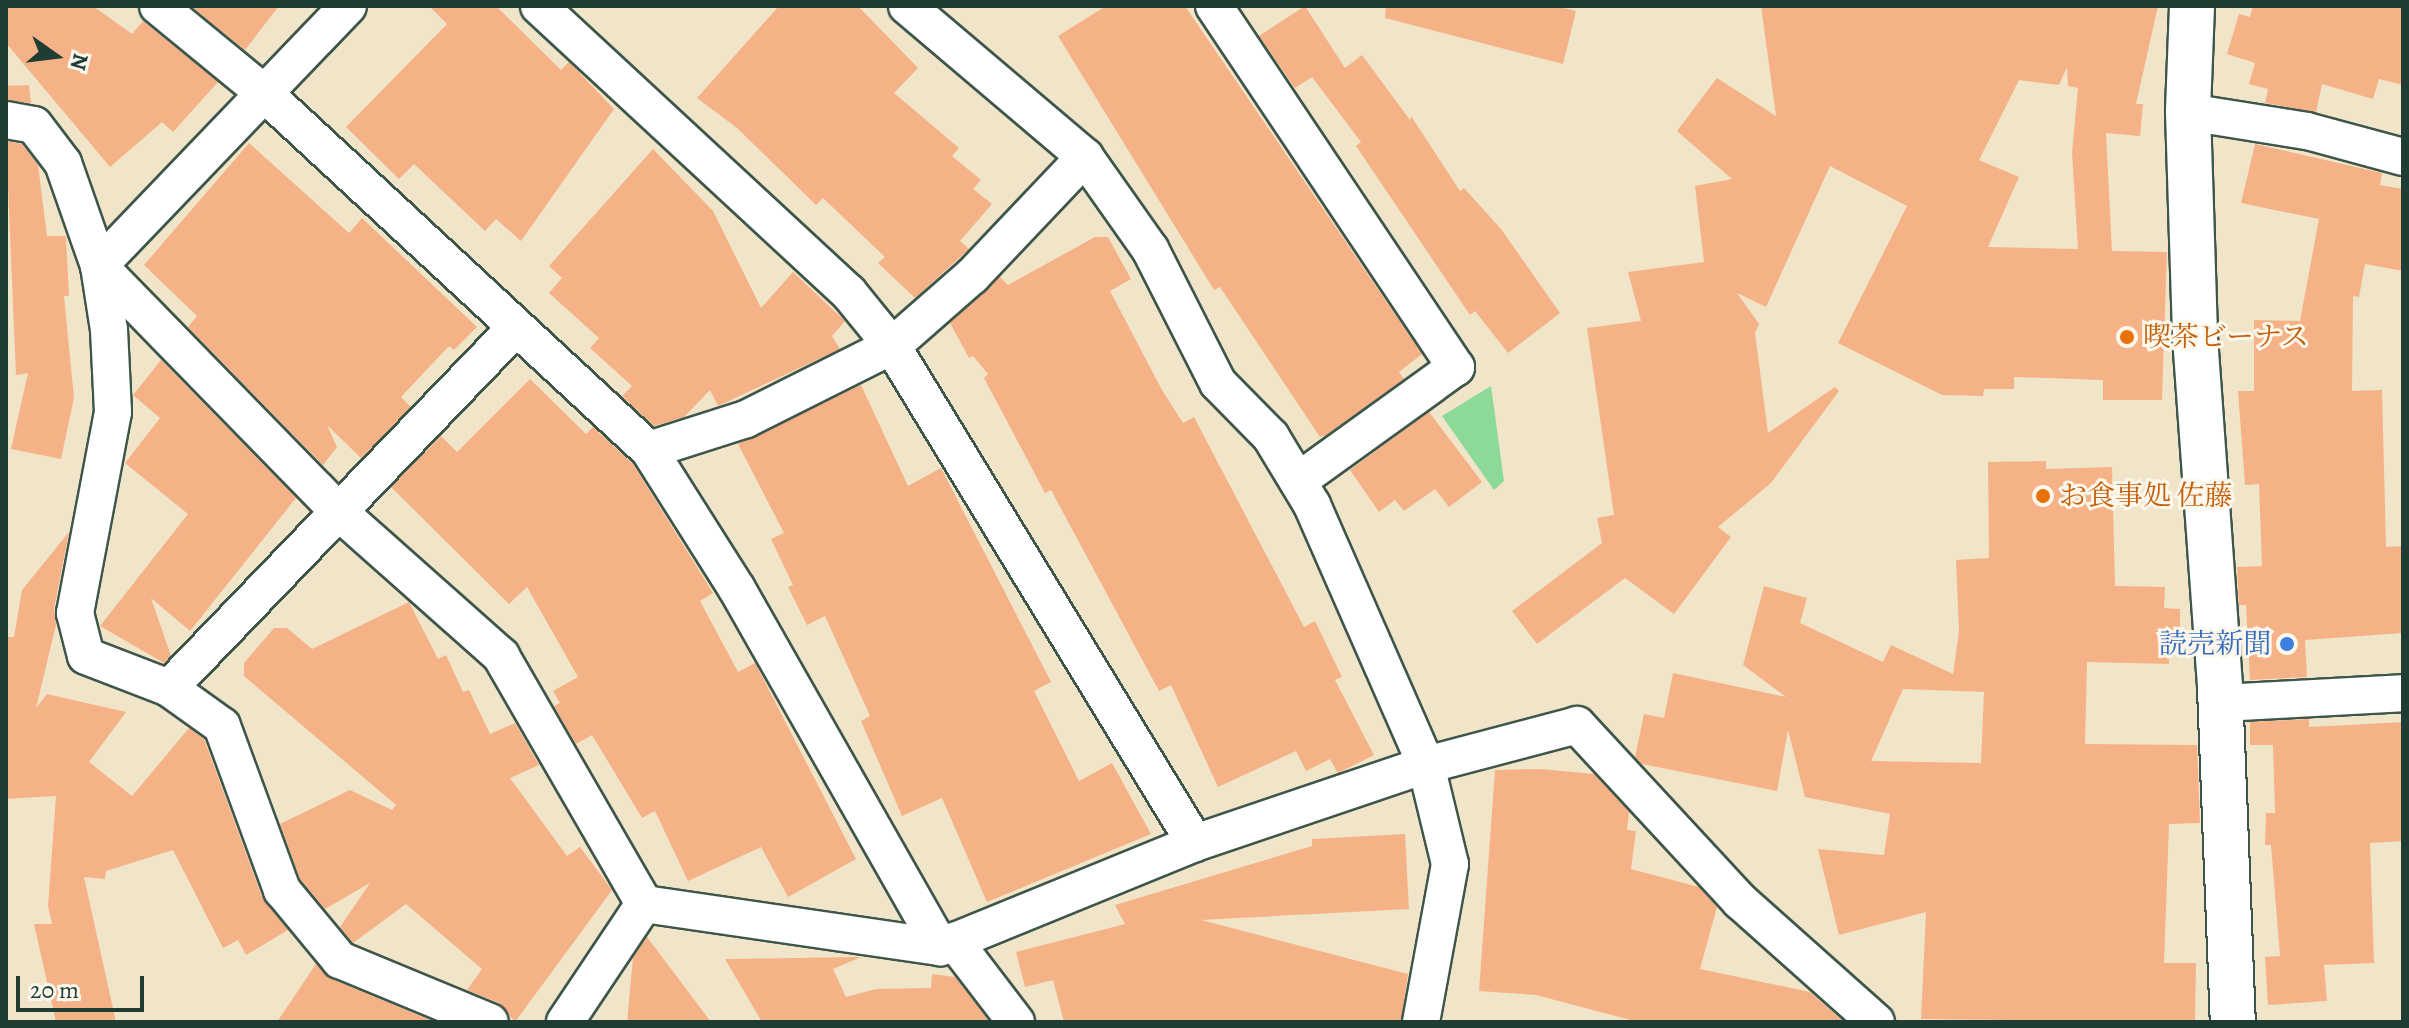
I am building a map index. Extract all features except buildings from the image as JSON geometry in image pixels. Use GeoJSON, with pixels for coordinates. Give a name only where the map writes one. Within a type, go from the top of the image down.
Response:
{"type":"FeatureCollection","features":[{"type":"Feature","properties":{"kind":"street"},"geometry":{"type":"LineString","coordinates":[[158,6],[265,94],[514,330],[649,450],[737,589],[947,944],[1016,1022]]}},
{"type":"Feature","properties":{"kind":"street"},"geometry":{"type":"LineString","coordinates":[[99,266],[348,6]]}},
{"type":"Feature","properties":{"kind":"street"},"geometry":{"type":"LineString","coordinates":[[539,6],[849,293],[892,346],[1195,843]]}},
{"type":"Feature","properties":{"kind":"street"},"geometry":{"type":"LineString","coordinates":[[907,6],[1085,157],[1150,249],[1218,383],[1271,437],[1298,481],[1426,765],[1450,864],[1421,1022]]}},
{"type":"Feature","properties":{"kind":"street"},"geometry":{"type":"LineString","coordinates":[[1214,6],[1456,367],[1298,481]]}},
{"type":"Feature","properties":{"kind":"street"},"geometry":{"type":"LineString","coordinates":[[2192,6],[2188,112],[2195,337],[2221,703],[2233,1022]]}},
{"type":"Feature","properties":{"kind":"street"},"geometry":{"type":"LineString","coordinates":[[2188,112],[2307,131],[2403,157]]}},
{"type":"Feature","properties":{"kind":"street"},"geometry":{"type":"LineString","coordinates":[[6,120],[34,125],[63,163],[99,266],[109,330],[113,412],[75,613],[86,656],[169,688],[222,726],[282,890],[340,960],[490,1022]]}},
{"type":"Feature","properties":{"kind":"street"},"geometry":{"type":"LineString","coordinates":[[649,450],[746,419],[892,346],[972,276],[1085,157]]}},
{"type":"Feature","properties":{"kind":"street"},"geometry":{"type":"LineString","coordinates":[[99,266],[339,512],[501,656],[644,904]]}},
{"type":"Feature","properties":{"kind":"street"},"geometry":{"type":"LineString","coordinates":[[169,688],[514,330]]}},
{"type":"Feature","properties":{"kind":"street"},"geometry":{"type":"LineString","coordinates":[[2221,703],[2403,693]]}},
{"type":"Feature","properties":{"kind":"street"},"geometry":{"type":"LineString","coordinates":[[644,904],[947,944],[1195,843],[1426,765],[1577,725],[1740,901],[1876,1022]]}},
{"type":"Feature","properties":{"kind":"street"},"geometry":{"type":"LineString","coordinates":[[565,1022],[644,904]]}},
{"type":"Feature","properties":{"kind":"green space"},"geometry":{"type":"Polygon","coordinates":[[[1491,386],[1504,481],[1494,490],[1442,416],[1491,386]]]}},
{"type":"Feature","properties":{"kind":"place","name":"喫茶ビーナス"},"geometry":{"type":"Point","coordinates":[2127,337]}},
{"type":"Feature","properties":{"kind":"place","name":"お食事処 佐藤"},"geometry":{"type":"Point","coordinates":[2043,496]}},
{"type":"Feature","properties":{"kind":"place","name":"読売新聞"},"geometry":{"type":"Point","coordinates":[2287,644]}}]}
